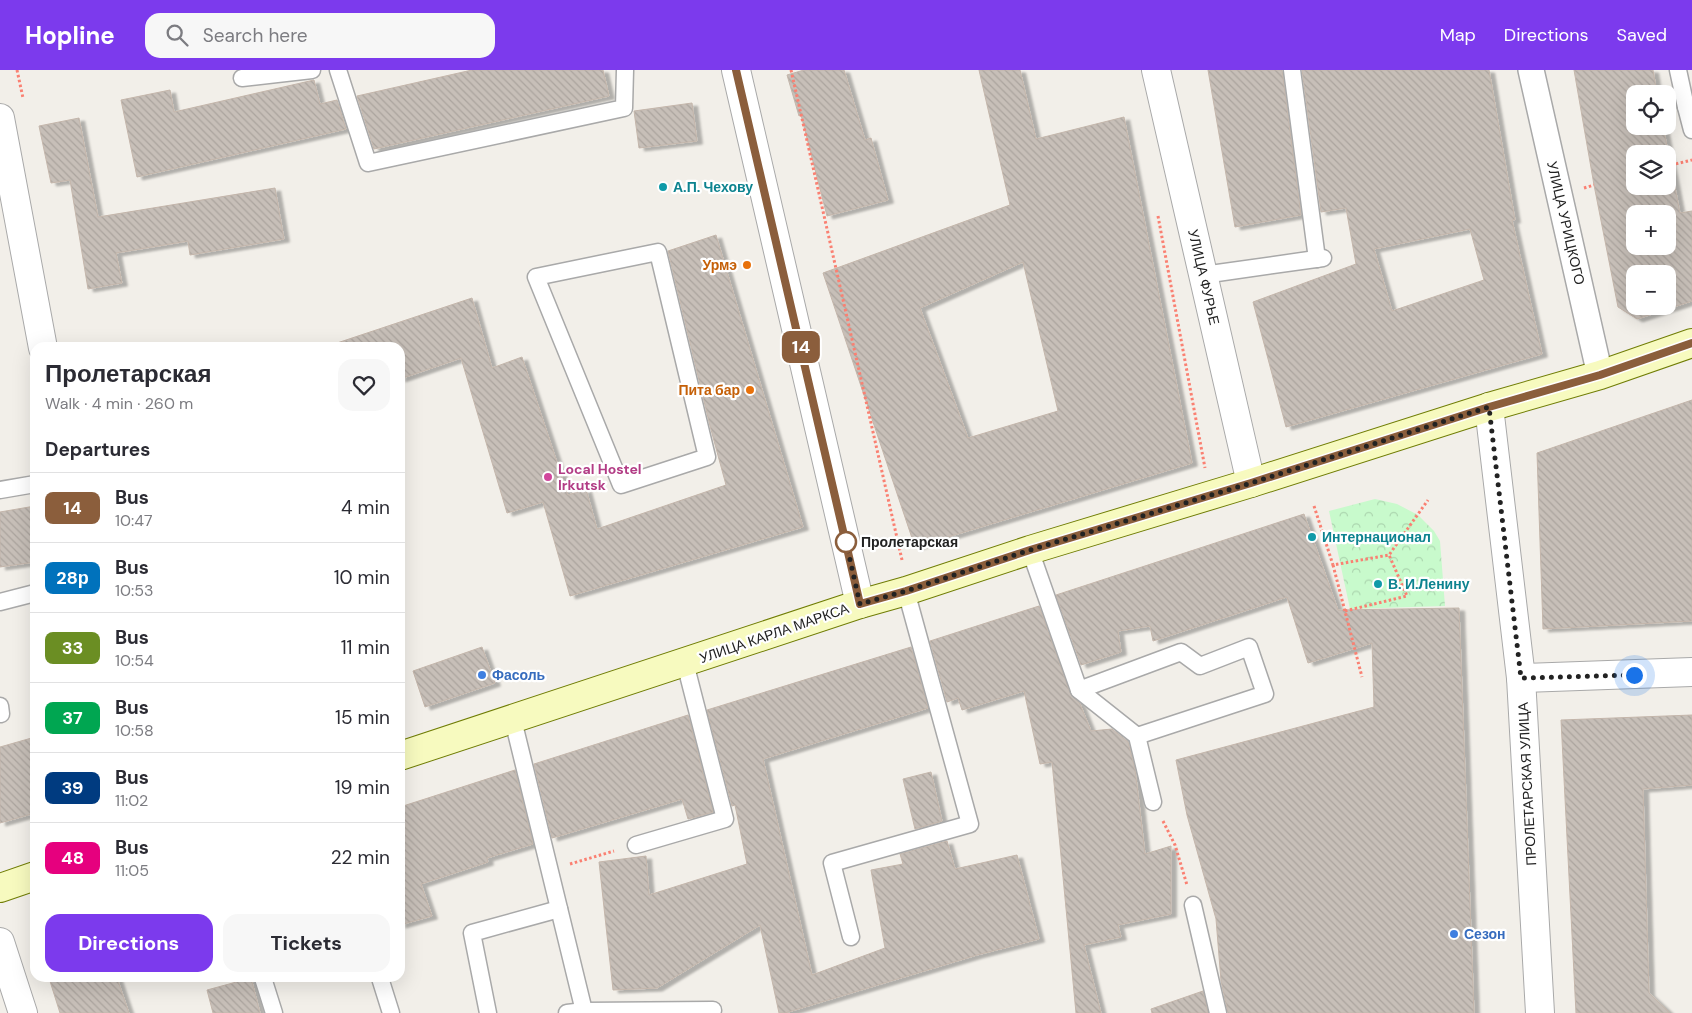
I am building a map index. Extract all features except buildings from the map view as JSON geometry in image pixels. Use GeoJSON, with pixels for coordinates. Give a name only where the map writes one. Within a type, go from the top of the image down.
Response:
{"type":"FeatureCollection","features":[{"type":"Feature","properties":{"kind":"main road","name":"УЛИЦА КАРЛА МАРКСА"},"geometry":{"type":"LineString","coordinates":[[405,754],[860,604],[1489,407],[1600,375],[1692,343]]}},
{"type":"Feature","properties":{"kind":"main road"},"geometry":{"type":"LineString","coordinates":[[0,888],[30,878]]}},
{"type":"Feature","properties":{"kind":"street"},"geometry":{"type":"LineString","coordinates":[[736,70],[860,604]]}},
{"type":"Feature","properties":{"kind":"street","name":"УЛИЦА ФУРЬЕ"},"geometry":{"type":"LineString","coordinates":[[1156,70],[1251,483]]}},
{"type":"Feature","properties":{"kind":"street","name":"УЛИЦА УРИЦКОГО"},"geometry":{"type":"LineString","coordinates":[[1531,70],[1600,375]]}},
{"type":"Feature","properties":{"kind":"street"},"geometry":{"type":"LineString","coordinates":[[0,118],[42,342]]}},
{"type":"Feature","properties":{"kind":"street","name":"ПРОЛЕТАРСКАЯ УЛИЦА"},"geometry":{"type":"LineString","coordinates":[[1489,407],[1521,678],[1540,1013]]}},
{"type":"Feature","properties":{"kind":"street"},"geometry":{"type":"LineString","coordinates":[[1521,678],[1692,672]]}},
{"type":"Feature","properties":{"kind":"street"},"geometry":{"type":"LineString","coordinates":[[0,942],[23,1013]]}},
{"type":"Feature","properties":{"kind":"lane"},"geometry":{"type":"LineString","coordinates":[[242,78],[312,70]]}},
{"type":"Feature","properties":{"kind":"lane"},"geometry":{"type":"LineString","coordinates":[[338,70],[368,163],[624,108],[625,70]]}},
{"type":"Feature","properties":{"kind":"lane"},"geometry":{"type":"LineString","coordinates":[[1203,275],[1320,258],[1292,70]]}},
{"type":"Feature","properties":{"kind":"lane"},"geometry":{"type":"LineString","coordinates":[[1678,70],[1689,106],[1692,130]]}},
{"type":"Feature","properties":{"kind":"lane"},"geometry":{"type":"LineString","coordinates":[[658,252],[707,457],[620,485],[536,277],[658,252]]}},
{"type":"Feature","properties":{"kind":"lane"},"geometry":{"type":"LineString","coordinates":[[0,490],[30,485]]}},
{"type":"Feature","properties":{"kind":"lane"},"geometry":{"type":"LineString","coordinates":[[1030,550],[1080,690],[1138,736],[1153,802]]}},
{"type":"Feature","properties":{"kind":"lane"},"geometry":{"type":"LineString","coordinates":[[851,937],[832,863],[970,824],[906,591]]}},
{"type":"Feature","properties":{"kind":"lane"},"geometry":{"type":"LineString","coordinates":[[0,602],[30,594]]}},
{"type":"Feature","properties":{"kind":"lane"},"geometry":{"type":"LineString","coordinates":[[1080,690],[1181,652],[1200,666],[1249,647],[1265,694],[1138,736]]}},
{"type":"Feature","properties":{"kind":"lane"},"geometry":{"type":"LineString","coordinates":[[636,845],[725,819],[685,663]]}},
{"type":"Feature","properties":{"kind":"lane"},"geometry":{"type":"LineString","coordinates":[[513,720],[584,1011]]}},
{"type":"Feature","properties":{"kind":"lane"},"geometry":{"type":"LineString","coordinates":[[1193,905],[1218,1013]]}},
{"type":"Feature","properties":{"kind":"lane"},"geometry":{"type":"LineString","coordinates":[[488,1013],[472,933],[558,909]]}},
{"type":"Feature","properties":{"kind":"lane"},"geometry":{"type":"LineString","coordinates":[[264,982],[274,1013]]}},
{"type":"Feature","properties":{"kind":"lane"},"geometry":{"type":"LineString","coordinates":[[381,982],[391,1013]]}},
{"type":"Feature","properties":{"kind":"lane"},"geometry":{"type":"LineString","coordinates":[[566,1013],[584,1011],[713,1010]]}},
{"type":"Feature","properties":{"kind":"path"},"geometry":{"type":"LineString","coordinates":[[17,70],[23,98]]}},
{"type":"Feature","properties":{"kind":"path"},"geometry":{"type":"LineString","coordinates":[[791,70],[902,560]]}},
{"type":"Feature","properties":{"kind":"path"},"geometry":{"type":"LineString","coordinates":[[1676,164],[1692,160]]}},
{"type":"Feature","properties":{"kind":"path"},"geometry":{"type":"LineString","coordinates":[[1158,216],[1205,468]]}},
{"type":"Feature","properties":{"kind":"path"},"geometry":{"type":"LineString","coordinates":[[1334,565],[1389,555],[1428,500]]}},
{"type":"Feature","properties":{"kind":"path"},"geometry":{"type":"LineString","coordinates":[[1314,506],[1334,565],[1362,677]]}},
{"type":"Feature","properties":{"kind":"path"},"geometry":{"type":"LineString","coordinates":[[1345,611],[1407,596],[1389,555]]}},
{"type":"Feature","properties":{"kind":"path"},"geometry":{"type":"LineString","coordinates":[[1153,802],[1175,845],[1193,905]]}},
{"type":"Feature","properties":{"kind":"path"},"geometry":{"type":"LineString","coordinates":[[550,870],[636,845]]}},
{"type":"Feature","properties":{"kind":"green space"},"geometry":{"type":"Polygon","coordinates":[[[1375,499],[1397,504],[1418,515],[1434,531],[1440,541],[1445,606],[1350,609],[1329,511],[1375,499]]]}},
{"type":"Feature","properties":{"kind":"bus line","name":"14"},"geometry":{"type":"LineString","coordinates":[[736,70],[860,604],[1489,407],[1600,375],[1692,343]]}},
{"type":"Feature","properties":{"kind":"place","name":"А.П. Чехову"},"geometry":{"type":"Point","coordinates":[663,187]}},
{"type":"Feature","properties":{"kind":"place","name":"Урмэ"},"geometry":{"type":"Point","coordinates":[747,265]}},
{"type":"Feature","properties":{"kind":"place","name":"Пита бар"},"geometry":{"type":"Point","coordinates":[750,390]}},
{"type":"Feature","properties":{"kind":"place","name":"Local Hostel Irkutsk"},"geometry":{"type":"Point","coordinates":[548,477]}},
{"type":"Feature","properties":{"kind":"place","name":"Интернационал"},"geometry":{"type":"Point","coordinates":[1312,537]}},
{"type":"Feature","properties":{"kind":"place","name":"Пролетарская"},"geometry":{"type":"Point","coordinates":[846,542]}},
{"type":"Feature","properties":{"kind":"place","name":"В. И.Ленину"},"geometry":{"type":"Point","coordinates":[1378,584]}},
{"type":"Feature","properties":{"kind":"place","name":"Фасоль"},"geometry":{"type":"Point","coordinates":[482,675]}},
{"type":"Feature","properties":{"kind":"place","name":"Сезон"},"geometry":{"type":"Point","coordinates":[1454,934]}},
{"type":"Feature","properties":{"kind":"route"},"geometry":{"type":"LineString","coordinates":[[846,542],[860,604],[1489,407],[1521,678],[1634,675]]}}]}
